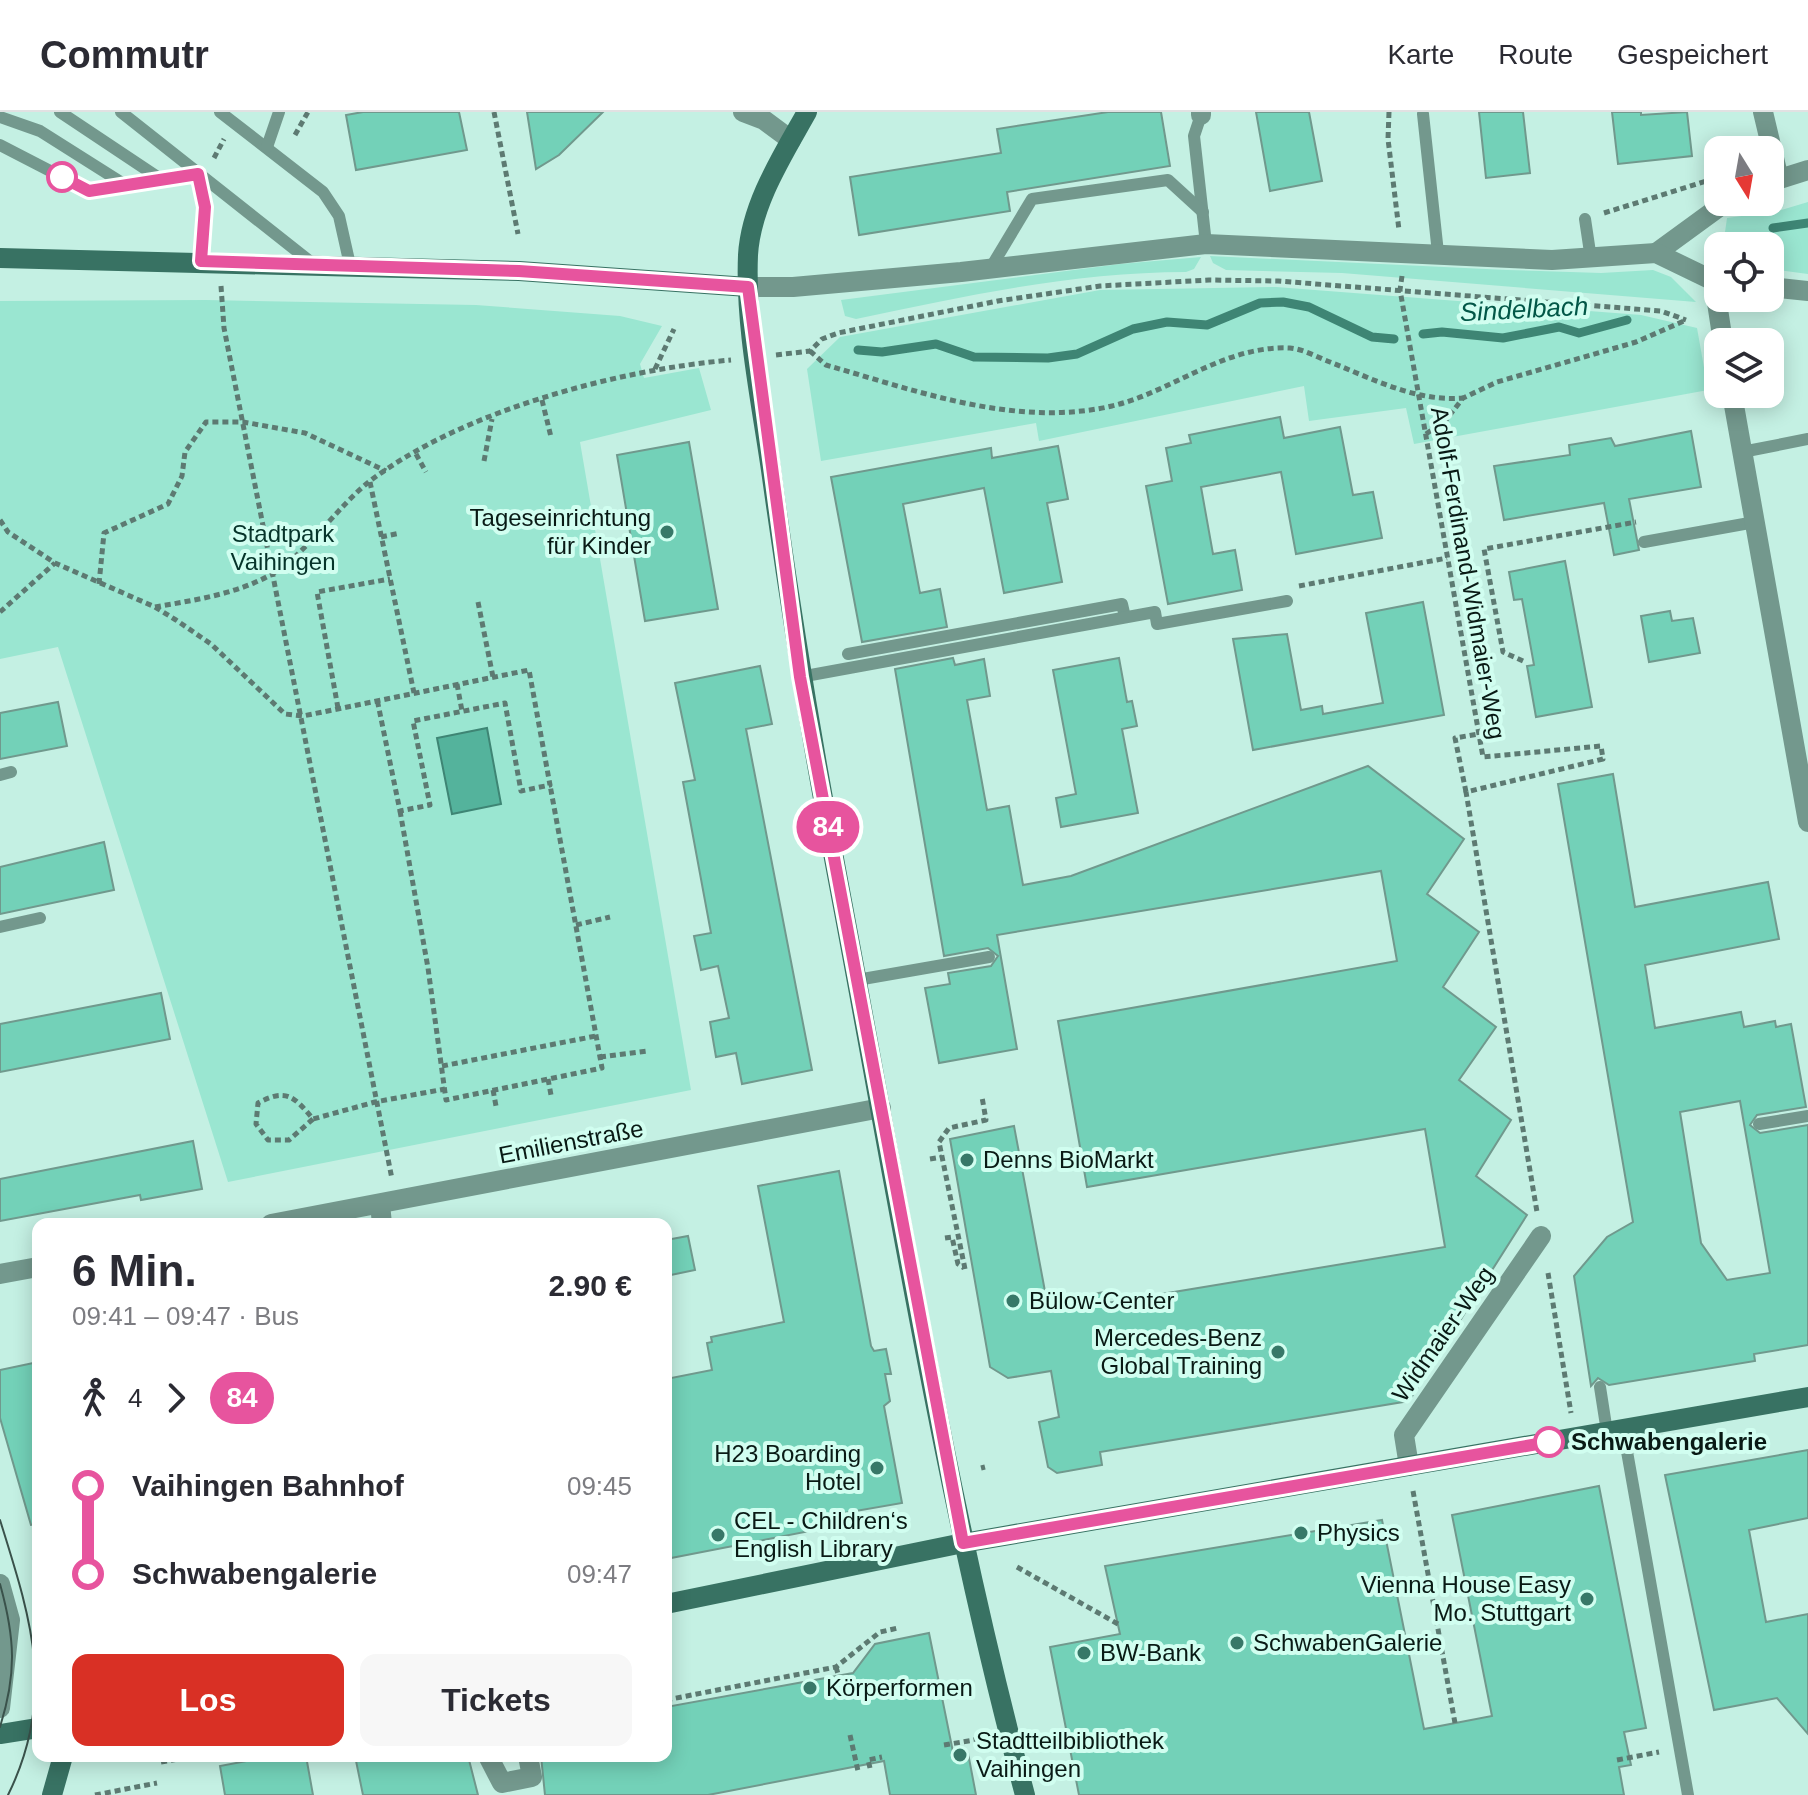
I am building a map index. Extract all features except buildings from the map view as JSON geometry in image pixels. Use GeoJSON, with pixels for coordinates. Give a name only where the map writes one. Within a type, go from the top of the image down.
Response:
{"type":"FeatureCollection","features":[{"type":"Feature","properties":{"kind":"main road"},"geometry":{"type":"LineString","coordinates":[[807,112],[753,225],[748,287],[755,358],[800,677],[963,1543],[1025,1795]]}},
{"type":"Feature","properties":{"kind":"main road"},"geometry":{"type":"LineString","coordinates":[[0,258],[312,263],[519,271],[748,287]]}},
{"type":"Feature","properties":{"kind":"main road"},"geometry":{"type":"LineString","coordinates":[[672,1603],[963,1543],[1808,1397]]}},
{"type":"Feature","properties":{"kind":"main road"},"geometry":{"type":"LineString","coordinates":[[0,1734],[32,1729]]}},
{"type":"Feature","properties":{"kind":"main road"},"geometry":{"type":"LineString","coordinates":[[52,1795],[61,1762]]}},
{"type":"Feature","properties":{"kind":"street"},"geometry":{"type":"LineString","coordinates":[[743,112],[764,120],[791,140]]}},
{"type":"Feature","properties":{"kind":"street"},"geometry":{"type":"LineString","coordinates":[[1763,112],[1767,136]]}},
{"type":"Feature","properties":{"kind":"street"},"geometry":{"type":"LineString","coordinates":[[1784,178],[1808,170]]}},
{"type":"Feature","properties":{"kind":"street"},"geometry":{"type":"LineString","coordinates":[[748,287],[793,287],[990,269],[1206,244],[1552,260],[1591,259],[1656,253],[1707,216]]}},
{"type":"Feature","properties":{"kind":"street"},"geometry":{"type":"LineString","coordinates":[[1656,253],[1704,277]]}},
{"type":"Feature","properties":{"kind":"street"},"geometry":{"type":"LineString","coordinates":[[1784,288],[1808,291]]}},
{"type":"Feature","properties":{"kind":"street"},"geometry":{"type":"LineString","coordinates":[[1734,408],[1808,822]]}},
{"type":"Feature","properties":{"kind":"street","name":"Emilienstraße"},"geometry":{"type":"LineString","coordinates":[[337,1218],[381,1214],[881,1108]]}},
{"type":"Feature","properties":{"kind":"street","name":"Widmaier-Weg"},"geometry":{"type":"LineString","coordinates":[[1409,1466],[1404,1435],[1541,1236]]}},
{"type":"Feature","properties":{"kind":"street"},"geometry":{"type":"LineString","coordinates":[[0,1274],[32,1268]]}},
{"type":"Feature","properties":{"kind":"street"},"geometry":{"type":"LineString","coordinates":[[0,1584],[10,1620],[2,1669],[0,1708]]}},
{"type":"Feature","properties":{"kind":"street"},"geometry":{"type":"LineString","coordinates":[[491,1762],[502,1783],[517,1788],[532,1777],[529,1762]]}},
{"type":"Feature","properties":{"kind":"lane"},"geometry":{"type":"LineString","coordinates":[[60,112],[165,182]]}},
{"type":"Feature","properties":{"kind":"lane"},"geometry":{"type":"LineString","coordinates":[[121,112],[312,263]]}},
{"type":"Feature","properties":{"kind":"lane"},"geometry":{"type":"LineString","coordinates":[[220,112],[323,192],[339,216],[350,265]]}},
{"type":"Feature","properties":{"kind":"lane"},"geometry":{"type":"LineString","coordinates":[[267,147],[279,112]]}},
{"type":"Feature","properties":{"kind":"lane"},"geometry":{"type":"LineString","coordinates":[[1201,114],[1194,136],[1206,244]]}},
{"type":"Feature","properties":{"kind":"lane"},"geometry":{"type":"LineString","coordinates":[[1423,114],[1438,253]]}},
{"type":"Feature","properties":{"kind":"lane"},"geometry":{"type":"LineString","coordinates":[[0,117],[40,131],[127,186]]}},
{"type":"Feature","properties":{"kind":"lane"},"geometry":{"type":"LineString","coordinates":[[0,145],[89,191],[165,182],[198,174]]}},
{"type":"Feature","properties":{"kind":"lane"},"geometry":{"type":"LineString","coordinates":[[198,174],[205,207],[201,261]]}},
{"type":"Feature","properties":{"kind":"lane"},"geometry":{"type":"LineString","coordinates":[[990,269],[1032,199],[1168,180],[1203,212]]}},
{"type":"Feature","properties":{"kind":"lane"},"geometry":{"type":"LineString","coordinates":[[1585,219],[1591,259]]}},
{"type":"Feature","properties":{"kind":"lane"},"geometry":{"type":"LineString","coordinates":[[1742,452],[1808,439]]}},
{"type":"Feature","properties":{"kind":"lane"},"geometry":{"type":"LineString","coordinates":[[1644,542],[1755,522]]}},
{"type":"Feature","properties":{"kind":"lane"},"geometry":{"type":"LineString","coordinates":[[800,677],[1155,612],[1157,624],[1287,601]]}},
{"type":"Feature","properties":{"kind":"lane"},"geometry":{"type":"LineString","coordinates":[[848,654],[1122,604],[1125,617]]}},
{"type":"Feature","properties":{"kind":"lane"},"geometry":{"type":"LineString","coordinates":[[0,927],[40,918]]}},
{"type":"Feature","properties":{"kind":"lane"},"geometry":{"type":"LineString","coordinates":[[857,980],[989,957]]}},
{"type":"Feature","properties":{"kind":"lane"},"geometry":{"type":"LineString","coordinates":[[1759,1124],[1808,1116]]}},
{"type":"Feature","properties":{"kind":"lane"},"geometry":{"type":"LineString","coordinates":[[1600,1387],[1615,1430],[1688,1795]]}},
{"type":"Feature","properties":{"kind":"path"},"geometry":{"type":"LineString","coordinates":[[295,136],[308,112]]}},
{"type":"Feature","properties":{"kind":"path"},"geometry":{"type":"LineString","coordinates":[[494,112],[518,234]]}},
{"type":"Feature","properties":{"kind":"path"},"geometry":{"type":"LineString","coordinates":[[1389,112],[1388,139],[1399,222]]}},
{"type":"Feature","properties":{"kind":"path"},"geometry":{"type":"LineString","coordinates":[[1585,219],[1704,181]]}},
{"type":"Feature","properties":{"kind":"path","name":"Adolf-Ferdinand-Widmaier-Weg"},"geometry":{"type":"LineString","coordinates":[[1400,251],[1400,290],[1483,757],[1601,746],[1603,759],[1466,792]]}},
{"type":"Feature","properties":{"kind":"path"},"geometry":{"type":"LineString","coordinates":[[155,607],[217,596],[274,573],[370,481],[416,454],[493,417],[542,400],[654,370],[810,351],[822,339],[838,333],[998,301],[1100,286],[1264,281],[1661,311],[1686,320],[1636,342],[1497,382],[1463,398],[1446,420],[1426,434]]}},
{"type":"Feature","properties":{"kind":"path"},"geometry":{"type":"LineString","coordinates":[[219,296],[389,1166]]}},
{"type":"Feature","properties":{"kind":"path"},"geometry":{"type":"LineString","coordinates":[[654,370],[674,329]]}},
{"type":"Feature","properties":{"kind":"path"},"geometry":{"type":"LineString","coordinates":[[810,351],[826,365],[949,401],[1014,410],[1072,412],[1114,405],[1219,361],[1271,349],[1294,348],[1418,396],[1463,398]]}},
{"type":"Feature","properties":{"kind":"path"},"geometry":{"type":"LineString","coordinates":[[542,400],[551,437]]}},
{"type":"Feature","properties":{"kind":"path"},"geometry":{"type":"LineString","coordinates":[[484,461],[493,417]]}},
{"type":"Feature","properties":{"kind":"path"},"geometry":{"type":"LineString","coordinates":[[99,584],[104,533],[168,504],[182,476],[185,452],[206,422],[243,422],[305,433],[387,472]]}},
{"type":"Feature","properties":{"kind":"path"},"geometry":{"type":"LineString","coordinates":[[416,454],[426,472]]}},
{"type":"Feature","properties":{"kind":"path"},"geometry":{"type":"LineString","coordinates":[[370,481],[414,693]]}},
{"type":"Feature","properties":{"kind":"path"},"geometry":{"type":"LineString","coordinates":[[0,520],[8,532],[55,563],[155,607],[211,644],[285,714],[303,716],[377,699],[529,670],[602,1068],[446,1100],[400,811],[377,699]]}},
{"type":"Feature","properties":{"kind":"path"},"geometry":{"type":"LineString","coordinates":[[1523,661],[1503,652],[1484,549],[1641,521]]}},
{"type":"Feature","properties":{"kind":"path"},"geometry":{"type":"LineString","coordinates":[[381,537],[400,533]]}},
{"type":"Feature","properties":{"kind":"path"},"geometry":{"type":"LineString","coordinates":[[1287,601],[1285,588],[1447,558]]}},
{"type":"Feature","properties":{"kind":"path"},"geometry":{"type":"LineString","coordinates":[[0,612],[55,563]]}},
{"type":"Feature","properties":{"kind":"path"},"geometry":{"type":"LineString","coordinates":[[338,708],[317,592],[390,579]]}},
{"type":"Feature","properties":{"kind":"path"},"geometry":{"type":"LineString","coordinates":[[478,602],[493,677]]}},
{"type":"Feature","properties":{"kind":"path"},"geometry":{"type":"LineString","coordinates":[[457,684],[462,711]]}},
{"type":"Feature","properties":{"kind":"path"},"geometry":{"type":"LineString","coordinates":[[400,811],[430,805],[413,721],[505,703],[521,791],[550,785]]}},
{"type":"Feature","properties":{"kind":"path"},"geometry":{"type":"LineString","coordinates":[[1478,734],[1455,738],[1575,1437]]}},
{"type":"Feature","properties":{"kind":"path"},"geometry":{"type":"LineString","coordinates":[[576,925],[610,917]]}},
{"type":"Feature","properties":{"kind":"path"},"geometry":{"type":"LineString","coordinates":[[442,1066],[596,1036]]}},
{"type":"Feature","properties":{"kind":"path"},"geometry":{"type":"LineString","coordinates":[[600,1057],[647,1051]]}},
{"type":"Feature","properties":{"kind":"path"},"geometry":{"type":"LineString","coordinates":[[548,1079],[551,1095]]}},
{"type":"Feature","properties":{"kind":"path"},"geometry":{"type":"LineString","coordinates":[[313,1119],[290,1096],[275,1094],[258,1103],[256,1124],[268,1140],[289,1140],[313,1119],[375,1102],[445,1089]]}},
{"type":"Feature","properties":{"kind":"path"},"geometry":{"type":"LineString","coordinates":[[493,1090],[496,1106]]}},
{"type":"Feature","properties":{"kind":"path"},"geometry":{"type":"LineString","coordinates":[[945,1238],[952,1237],[958,1264],[965,1269],[939,1142],[949,1128],[986,1120],[982,1097]]}},
{"type":"Feature","properties":{"kind":"path"},"geometry":{"type":"LineString","coordinates":[[930,1159],[942,1157]]}},
{"type":"Feature","properties":{"kind":"path"},"geometry":{"type":"LineString","coordinates":[[1409,1466],[1455,1723]]}},
{"type":"Feature","properties":{"kind":"path"},"geometry":{"type":"LineString","coordinates":[[1017,1567],[1118,1624]]}},
{"type":"Feature","properties":{"kind":"path"},"geometry":{"type":"LineString","coordinates":[[672,1698],[700,1690],[836,1667],[880,1632],[898,1628]]}},
{"type":"Feature","properties":{"kind":"path"},"geometry":{"type":"LineString","coordinates":[[836,1667],[840,1681]]}},
{"type":"Feature","properties":{"kind":"path"},"geometry":{"type":"LineString","coordinates":[[944,1745],[1009,1733]]}},
{"type":"Feature","properties":{"kind":"path"},"geometry":{"type":"LineString","coordinates":[[850,1735],[858,1771]]}},
{"type":"Feature","properties":{"kind":"path"},"geometry":{"type":"LineString","coordinates":[[1617,1760],[1679,1748]]}},
{"type":"Feature","properties":{"kind":"path"},"geometry":{"type":"LineString","coordinates":[[870,1768],[868,1760],[882,1757]]}},
{"type":"Feature","properties":{"kind":"path"},"geometry":{"type":"LineString","coordinates":[[95,1795],[157,1783]]}},
{"type":"Feature","properties":{"kind":"green space"},"geometry":{"type":"Polygon","coordinates":[[[1808,202],[1808,274],[1784,271],[1784,232],[1725,232],[1727,218],[1784,216],[1784,209],[1808,202]]]}},
{"type":"Feature","properties":{"kind":"green space"},"geometry":{"type":"Polygon","coordinates":[[[1210,256],[1601,273],[1653,270],[1671,277],[1696,302],[1342,273],[1226,270],[1213,263],[1210,256]]]}},
{"type":"Feature","properties":{"kind":"green space"},"geometry":{"type":"Polygon","coordinates":[[[1201,257],[1194,269],[1186,272],[1062,281],[856,319],[845,316],[841,300],[1120,264],[1201,257]]]}},
{"type":"Feature","properties":{"kind":"green space"},"geometry":{"type":"Polygon","coordinates":[[[1276,287],[1641,315],[1697,328],[1704,367],[1704,391],[1414,444],[1406,408],[1309,421],[1304,386],[1039,441],[1036,423],[821,461],[807,369],[840,337],[1100,290],[1276,287]]]}},
{"type":"Feature","properties":{"kind":"green space","name":"Stadtpark Vaihingen"},"geometry":{"type":"Polygon","coordinates":[[[206,300],[476,305],[620,316],[662,326],[640,364],[644,378],[699,368],[711,410],[580,442],[691,1090],[228,1182],[58,647],[0,659],[0,301],[206,300]]]}},
{"type":"Feature","properties":{"kind":"shaded area"},"geometry":{"type":"Polygon","coordinates":[[[487,728],[501,804],[452,814],[437,738],[487,728]]]}},
{"type":"Feature","properties":{"kind":"waterway","name":"Sindelbach"},"geometry":{"type":"LineString","coordinates":[[1773,228],[1808,223]]}},
{"type":"Feature","properties":{"kind":"waterway","name":"Sindelbach"},"geometry":{"type":"LineString","coordinates":[[858,350],[882,352],[936,344],[974,357],[1048,358],[1077,354],[1133,329],[1167,322],[1207,325],[1260,303],[1283,302],[1309,307],[1372,337],[1394,339]]}},
{"type":"Feature","properties":{"kind":"waterway","name":"Sindelbach"},"geometry":{"type":"LineString","coordinates":[[1423,334],[1442,332],[1503,338],[1559,327],[1579,333],[1627,320]]}},
{"type":"Feature","properties":{"kind":"tram line"},"geometry":{"type":"LineString","coordinates":[[0,1520],[21,1591],[32,1644]]}},
{"type":"Feature","properties":{"kind":"tram line"},"geometry":{"type":"LineString","coordinates":[[0,1584],[9,1622],[12,1656],[9,1689],[0,1727]]}},
{"type":"Feature","properties":{"kind":"tram line"},"geometry":{"type":"LineString","coordinates":[[8,1795],[23,1759],[32,1724]]}},
{"type":"Feature","properties":{"kind":"bus line","name":"84"},"geometry":{"type":"LineString","coordinates":[[62,177],[89,191],[165,182],[198,174],[205,207],[201,261],[519,271],[679,285],[748,287],[800,677],[963,1543],[1549,1442]]}},
{"type":"Feature","properties":{"kind":"place","name":"Tageseinrichtung für Kinder"},"geometry":{"type":"Point","coordinates":[667,532]}},
{"type":"Feature","properties":{"kind":"place","name":"Denns BioMarkt"},"geometry":{"type":"Point","coordinates":[967,1160]}},
{"type":"Feature","properties":{"kind":"place","name":"Bülow-Center"},"geometry":{"type":"Point","coordinates":[1013,1301]}},
{"type":"Feature","properties":{"kind":"place","name":"Mercedes-Benz Global Training"},"geometry":{"type":"Point","coordinates":[1278,1352]}},
{"type":"Feature","properties":{"kind":"place","name":"Schwabengalerie"},"geometry":{"type":"Point","coordinates":[1549,1442]}},
{"type":"Feature","properties":{"kind":"place","name":"H23 Boarding Hotel"},"geometry":{"type":"Point","coordinates":[877,1468]}},
{"type":"Feature","properties":{"kind":"place","name":"Physics"},"geometry":{"type":"Point","coordinates":[1301,1533]}},
{"type":"Feature","properties":{"kind":"place","name":"CEL - Children‘s English Library"},"geometry":{"type":"Point","coordinates":[718,1535]}},
{"type":"Feature","properties":{"kind":"place","name":"Vienna House Easy Mo. Stuttgart"},"geometry":{"type":"Point","coordinates":[1587,1599]}},
{"type":"Feature","properties":{"kind":"place","name":"SchwabenGalerie"},"geometry":{"type":"Point","coordinates":[1237,1643]}},
{"type":"Feature","properties":{"kind":"place","name":"BW-Bank"},"geometry":{"type":"Point","coordinates":[1084,1653]}},
{"type":"Feature","properties":{"kind":"place","name":"Körperformen"},"geometry":{"type":"Point","coordinates":[810,1688]}},
{"type":"Feature","properties":{"kind":"place","name":"Stadtteilbibliothek Vaihingen"},"geometry":{"type":"Point","coordinates":[960,1755]}}]}
